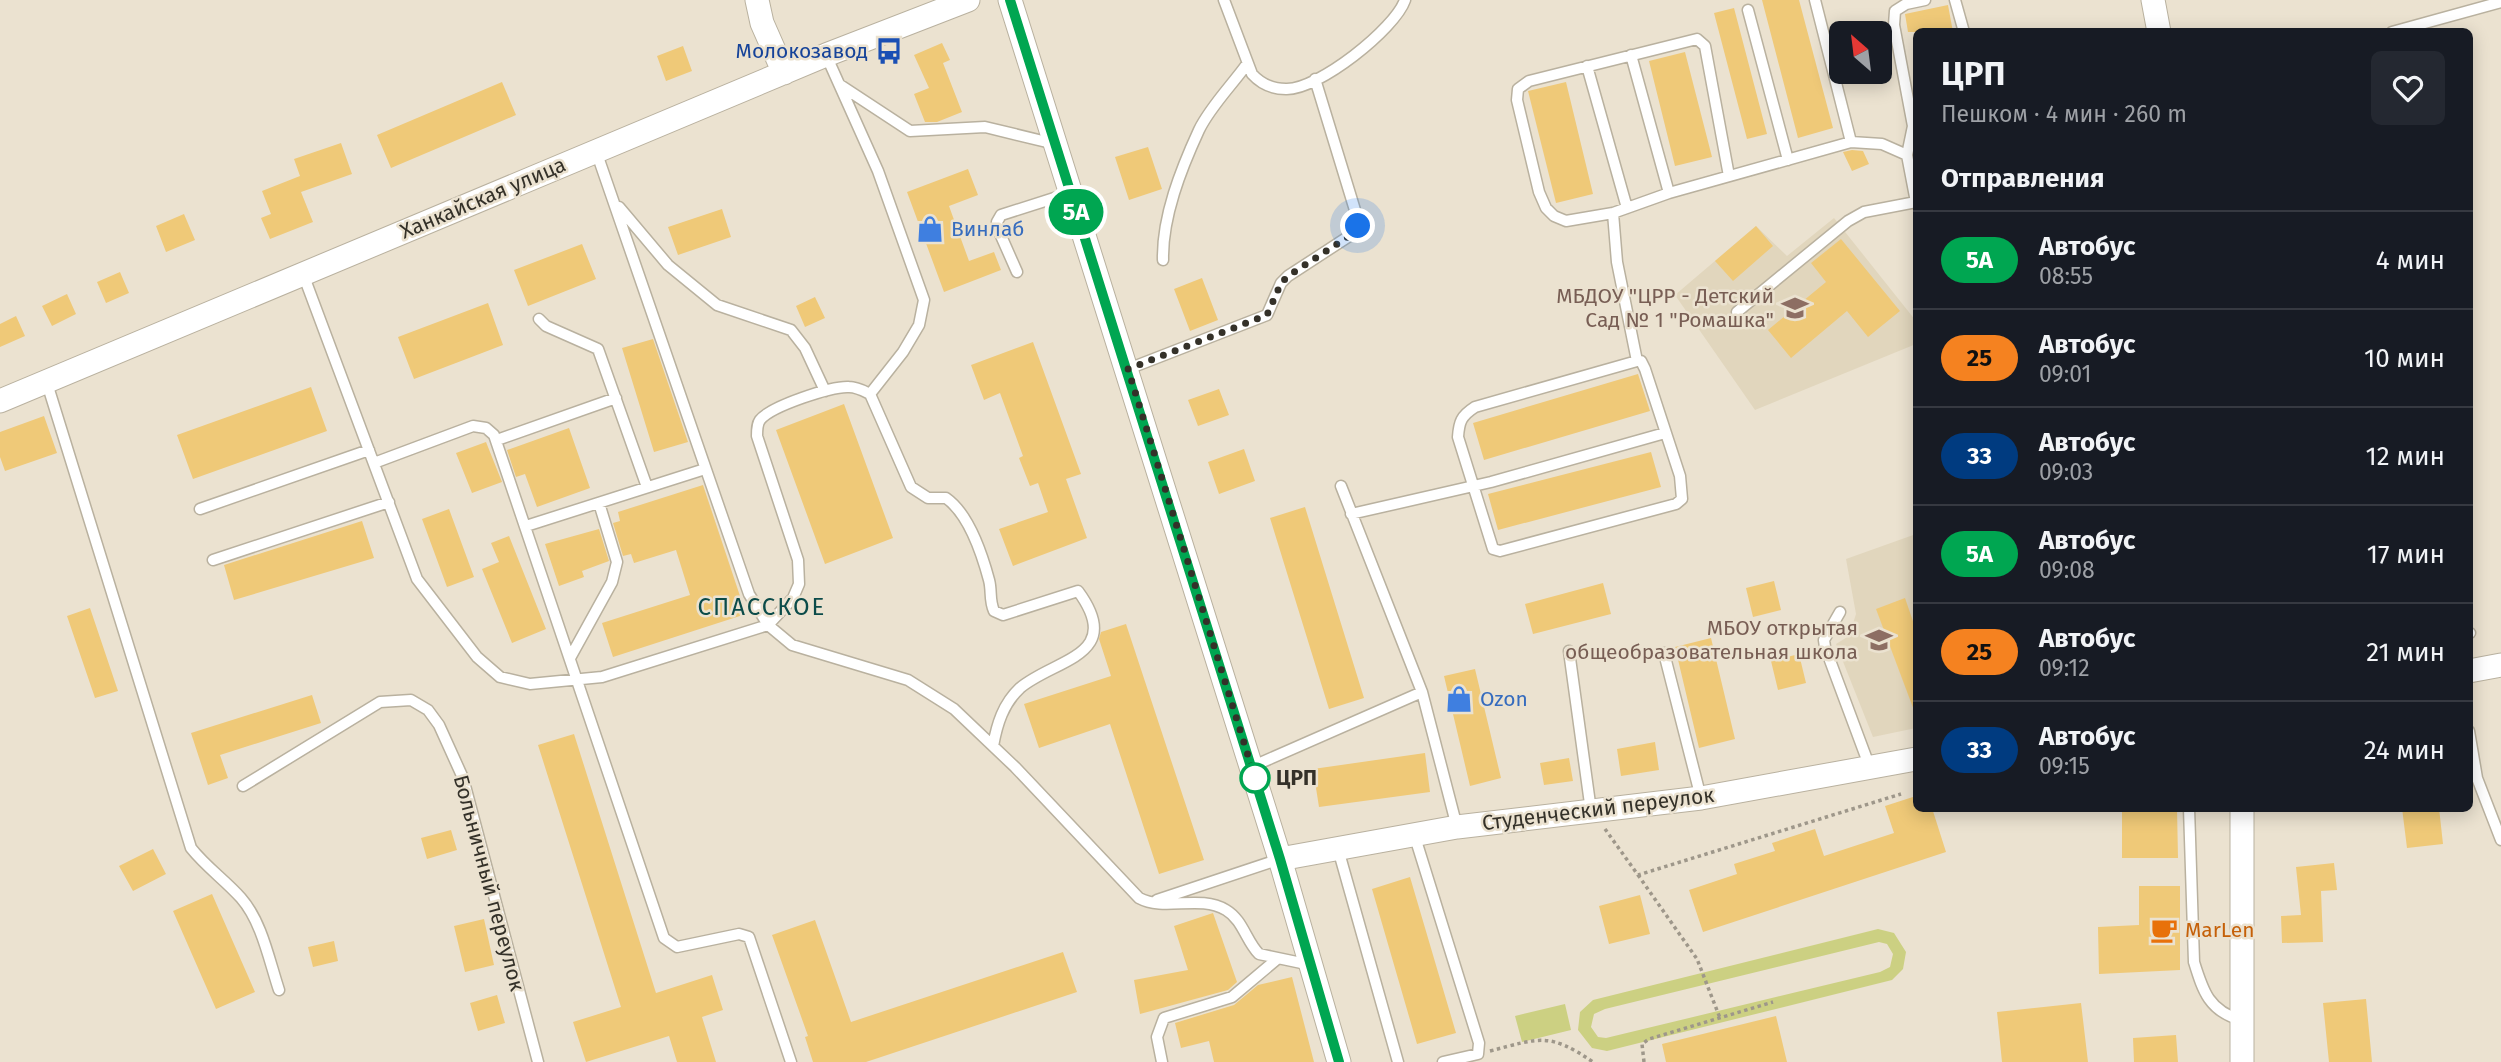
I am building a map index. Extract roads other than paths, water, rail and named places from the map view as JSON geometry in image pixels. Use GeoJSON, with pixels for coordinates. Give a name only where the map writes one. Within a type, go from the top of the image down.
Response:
{"type":"FeatureCollection","features":[{"type":"Feature","properties":{"kind":"street"},"geometry":{"type":"LineString","coordinates":[[757,0],[762,23],[784,73]]}},
{"type":"Feature","properties":{"kind":"street","name":"Ханкайская улица"},"geometry":{"type":"LineString","coordinates":[[0,401],[826,55],[968,0]]}},
{"type":"Feature","properties":{"kind":"street"},"geometry":{"type":"LineString","coordinates":[[1010,0],[1280,859],[1339,1062]]}},
{"type":"Feature","properties":{"kind":"street"},"geometry":{"type":"LineString","coordinates":[[2153,0],[2158,28]]}},
{"type":"Feature","properties":{"kind":"street"},"geometry":{"type":"LineString","coordinates":[[2473,670],[2501,665]]}},
{"type":"Feature","properties":{"kind":"street","name":"Студенческий переулок"},"geometry":{"type":"LineString","coordinates":[[1280,859],[1457,827],[1701,797],[1869,765],[1913,759]]}},
{"type":"Feature","properties":{"kind":"street"},"geometry":{"type":"LineString","coordinates":[[2242,812],[2242,1062]]}},
{"type":"Feature","properties":{"kind":"lane"},"geometry":{"type":"LineString","coordinates":[[1224,0],[1247,64],[1260,82],[1271,88],[1287,90],[1315,79],[1349,60],[1401,13],[1405,0]]}},
{"type":"Feature","properties":{"kind":"lane"},"geometry":{"type":"LineString","coordinates":[[1815,0],[1851,142]]}},
{"type":"Feature","properties":{"kind":"lane"},"geometry":{"type":"LineString","coordinates":[[1913,186],[1907,155],[1913,126],[1894,25],[1895,11],[1906,4],[1925,0]]}},
{"type":"Feature","properties":{"kind":"lane"},"geometry":{"type":"LineString","coordinates":[[1955,0],[1963,28]]}},
{"type":"Feature","properties":{"kind":"lane"},"geometry":{"type":"LineString","coordinates":[[2407,28],[2501,2]]}},
{"type":"Feature","properties":{"kind":"lane"},"geometry":{"type":"LineString","coordinates":[[1748,10],[1788,160]]}},
{"type":"Feature","properties":{"kind":"lane"},"geometry":{"type":"LineString","coordinates":[[1729,176],[1702,42],[1690,39],[1631,54],[1529,81],[1518,89],[1517,100],[1546,208],[1566,221],[1613,213],[1669,193],[1851,142],[1882,144],[1907,155]]}},
{"type":"Feature","properties":{"kind":"lane"},"geometry":{"type":"LineString","coordinates":[[1631,54],[1669,193]]}},
{"type":"Feature","properties":{"kind":"lane"},"geometry":{"type":"LineString","coordinates":[[826,55],[878,171],[925,300],[914,334],[880,385],[870,394]]}},
{"type":"Feature","properties":{"kind":"lane"},"geometry":{"type":"LineString","coordinates":[[1163,260],[1163,241],[1173,199],[1200,128],[1247,64]]}},
{"type":"Feature","properties":{"kind":"lane"},"geometry":{"type":"LineString","coordinates":[[1587,66],[1627,208]]}},
{"type":"Feature","properties":{"kind":"lane"},"geometry":{"type":"LineString","coordinates":[[1128,369],[1267,315],[1281,283],[1288,276],[1354,233],[1358,220],[1315,79]]}},
{"type":"Feature","properties":{"kind":"lane"},"geometry":{"type":"LineString","coordinates":[[840,85],[910,131],[985,127],[1056,144]]}},
{"type":"Feature","properties":{"kind":"lane"},"geometry":{"type":"LineString","coordinates":[[596,151],[749,594],[768,625],[792,645],[908,680],[954,709],[993,746],[1130,893],[1147,903],[1197,902],[1225,909],[1239,922],[1254,949],[1266,958],[1311,965]]}},
{"type":"Feature","properties":{"kind":"lane"},"geometry":{"type":"LineString","coordinates":[[1017,272],[998,229],[997,222],[1001,215],[1070,193]]}},
{"type":"Feature","properties":{"kind":"lane"},"geometry":{"type":"LineString","coordinates":[[614,201],[668,265],[717,305],[791,330],[805,348],[825,391]]}},
{"type":"Feature","properties":{"kind":"lane"},"geometry":{"type":"LineString","coordinates":[[1737,312],[1848,221],[1864,212],[1913,203]]}},
{"type":"Feature","properties":{"kind":"lane"},"geometry":{"type":"LineString","coordinates":[[1613,213],[1617,262],[1637,361],[1643,365],[1683,494],[1676,504],[1500,551],[1493,549],[1471,486],[1458,437],[1459,422],[1465,414],[1475,407],[1637,361]]}},
{"type":"Feature","properties":{"kind":"lane"},"geometry":{"type":"LineString","coordinates":[[303,274],[417,579],[487,668],[500,677],[530,684],[602,677],[768,625],[793,598],[799,584],[798,560],[757,436],[757,426],[768,413],[825,391],[849,386],[870,394],[911,487],[928,498],[946,498],[960,512],[990,583],[989,601],[994,611],[1003,615],[1078,591],[1090,607],[1094,622],[1092,637],[1078,657],[1020,688],[999,717],[993,746]]}},
{"type":"Feature","properties":{"kind":"lane"},"geometry":{"type":"LineString","coordinates":[[539,319],[545,326],[598,349],[647,487]]}},
{"type":"Feature","properties":{"kind":"lane"},"geometry":{"type":"LineString","coordinates":[[46,380],[191,848],[204,866],[243,900],[257,925],[279,990]]}},
{"type":"Feature","properties":{"kind":"lane"},"geometry":{"type":"LineString","coordinates":[[497,440],[616,398]]}},
{"type":"Feature","properties":{"kind":"lane"},"geometry":{"type":"LineString","coordinates":[[374,463],[472,426],[486,428],[497,440],[664,938],[677,947],[739,934],[749,937],[791,1062]]}},
{"type":"Feature","properties":{"kind":"lane"},"geometry":{"type":"LineString","coordinates":[[1351,514],[1471,486],[1665,433]]}},
{"type":"Feature","properties":{"kind":"lane"},"geometry":{"type":"LineString","coordinates":[[200,509],[369,450]]}},
{"type":"Feature","properties":{"kind":"lane"},"geometry":{"type":"LineString","coordinates":[[526,526],[705,469]]}},
{"type":"Feature","properties":{"kind":"lane"},"geometry":{"type":"LineString","coordinates":[[1341,486],[1422,692],[1457,827]]}},
{"type":"Feature","properties":{"kind":"lane"},"geometry":{"type":"LineString","coordinates":[[213,560],[389,502]]}},
{"type":"Feature","properties":{"kind":"lane"},"geometry":{"type":"LineString","coordinates":[[570,657],[612,582],[617,562],[598,503]]}},
{"type":"Feature","properties":{"kind":"lane"},"geometry":{"type":"LineString","coordinates":[[1840,612],[1825,640],[1825,647],[1869,765]]}},
{"type":"Feature","properties":{"kind":"lane"},"geometry":{"type":"LineString","coordinates":[[1569,651],[1591,810]]}},
{"type":"Feature","properties":{"kind":"lane"},"geometry":{"type":"LineString","coordinates":[[1664,653],[1701,797]]}},
{"type":"Feature","properties":{"kind":"lane"},"geometry":{"type":"LineString","coordinates":[[1251,767],[1422,692]]}},
{"type":"Feature","properties":{"kind":"lane","name":"Больничный переулок"},"geometry":{"type":"LineString","coordinates":[[243,786],[380,702],[411,701],[428,710],[439,724],[463,778],[538,1062]]}},
{"type":"Feature","properties":{"kind":"lane"},"geometry":{"type":"LineString","coordinates":[[2473,754],[2477,778],[2501,840]]}},
{"type":"Feature","properties":{"kind":"lane"},"geometry":{"type":"LineString","coordinates":[[2189,812],[2194,962],[2201,984],[2216,1008],[2223,1015],[2241,1020]]}},
{"type":"Feature","properties":{"kind":"lane"},"geometry":{"type":"LineString","coordinates":[[1414,834],[1479,1044],[1478,1054],[1443,1062]]}},
{"type":"Feature","properties":{"kind":"lane"},"geometry":{"type":"LineString","coordinates":[[1338,849],[1398,1062]]}},
{"type":"Feature","properties":{"kind":"lane"},"geometry":{"type":"LineString","coordinates":[[1147,903],[1280,859]]}},
{"type":"Feature","properties":{"kind":"lane"},"geometry":{"type":"LineString","coordinates":[[1162,1062],[1157,1037],[1164,1018],[1232,997],[1276,960]]}},
{"type":"Feature","properties":{"kind":"place","name":"Молокозавод"},"geometry":{"type":"Point","coordinates":[889,51]}},
{"type":"Feature","properties":{"kind":"place","name":"Винлаб"},"geometry":{"type":"Point","coordinates":[930,229]}},
{"type":"Feature","properties":{"kind":"place","name":"МБДОУ \"ЦРР - Детский Сад № 1 \"Ромашка\""},"geometry":{"type":"Point","coordinates":[1795,308]}},
{"type":"Feature","properties":{"kind":"place","name":"МБОУ открытая общеобразовательная школа"},"geometry":{"type":"Point","coordinates":[1879,640]}},
{"type":"Feature","properties":{"kind":"place","name":"Ozon"},"geometry":{"type":"Point","coordinates":[1459,699]}},
{"type":"Feature","properties":{"kind":"place","name":"ЦРП"},"geometry":{"type":"Point","coordinates":[1255,778]}},
{"type":"Feature","properties":{"kind":"place","name":"MarLen"},"geometry":{"type":"Point","coordinates":[2164,930]}},
{"type":"Feature","properties":{"kind":"district","name":"СПАССКОЕ"},"geometry":{"type":"Point","coordinates":[762,607]}}]}
